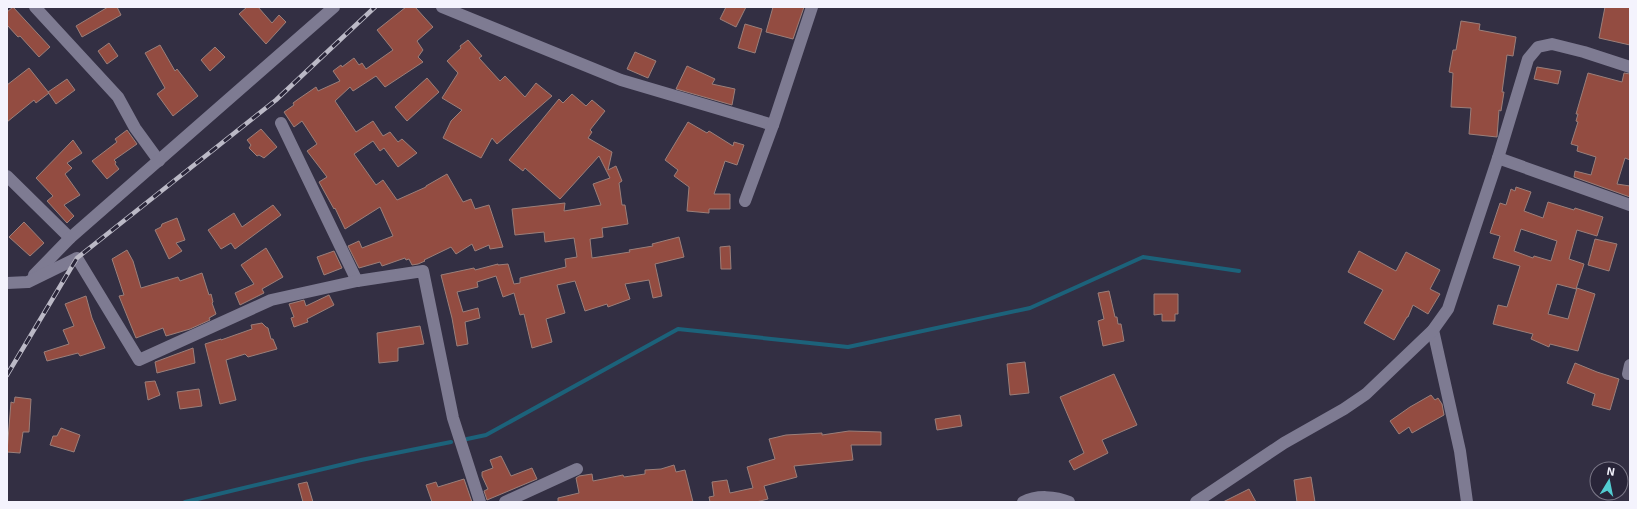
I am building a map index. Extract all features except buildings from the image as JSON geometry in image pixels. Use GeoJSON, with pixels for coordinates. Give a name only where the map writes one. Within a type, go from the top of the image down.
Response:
{"type":"FeatureCollection","features":[{"type":"Feature","properties":{"kind":"street"},"geometry":{"type":"LineString","coordinates":[[35,7],[118,97],[135,128],[159,161]]}},
{"type":"Feature","properties":{"kind":"street"},"geometry":{"type":"LineString","coordinates":[[28,282],[70,238],[334,7]]}},
{"type":"Feature","properties":{"kind":"street"},"geometry":{"type":"LineString","coordinates":[[442,7],[621,80],[773,125]]}},
{"type":"Feature","properties":{"kind":"street"},"geometry":{"type":"LineString","coordinates":[[745,200],[773,125],[812,7]]}},
{"type":"Feature","properties":{"kind":"street"},"geometry":{"type":"LineString","coordinates":[[1196,502],[1284,443],[1344,409],[1366,394],[1433,330],[1448,309],[1498,158],[1528,59],[1538,47],[1552,44],[1584,52],[1630,67]]}},
{"type":"Feature","properties":{"kind":"street"},"geometry":{"type":"LineString","coordinates":[[281,123],[357,281]]}},
{"type":"Feature","properties":{"kind":"street"},"geometry":{"type":"LineString","coordinates":[[1498,158],[1630,204]]}},
{"type":"Feature","properties":{"kind":"street"},"geometry":{"type":"LineString","coordinates":[[7,176],[70,238]]}},
{"type":"Feature","properties":{"kind":"street"},"geometry":{"type":"LineString","coordinates":[[7,282],[28,282],[77,258],[139,360],[271,300],[357,281],[423,271],[453,418],[480,502]]}},
{"type":"Feature","properties":{"kind":"street"},"geometry":{"type":"LineString","coordinates":[[1433,330],[1460,451],[1467,502]]}},
{"type":"Feature","properties":{"kind":"street"},"geometry":{"type":"LineString","coordinates":[[505,502],[577,468]]}},
{"type":"Feature","properties":{"kind":"street"},"geometry":{"type":"LineString","coordinates":[[1023,502],[1043,497],[1063,499],[1069,502]]}},
{"type":"Feature","properties":{"kind":"waterway"},"geometry":{"type":"LineString","coordinates":[[467,439],[486,435],[678,329],[848,347],[1030,308],[1143,257],[1239,271]]}},
{"type":"Feature","properties":{"kind":"waterway"},"geometry":{"type":"LineString","coordinates":[[185,502],[361,460],[451,442]]}},
{"type":"Feature","properties":{"kind":"railway"},"geometry":{"type":"LineString","coordinates":[[7,375],[77,258],[276,100],[375,7]]}}]}
